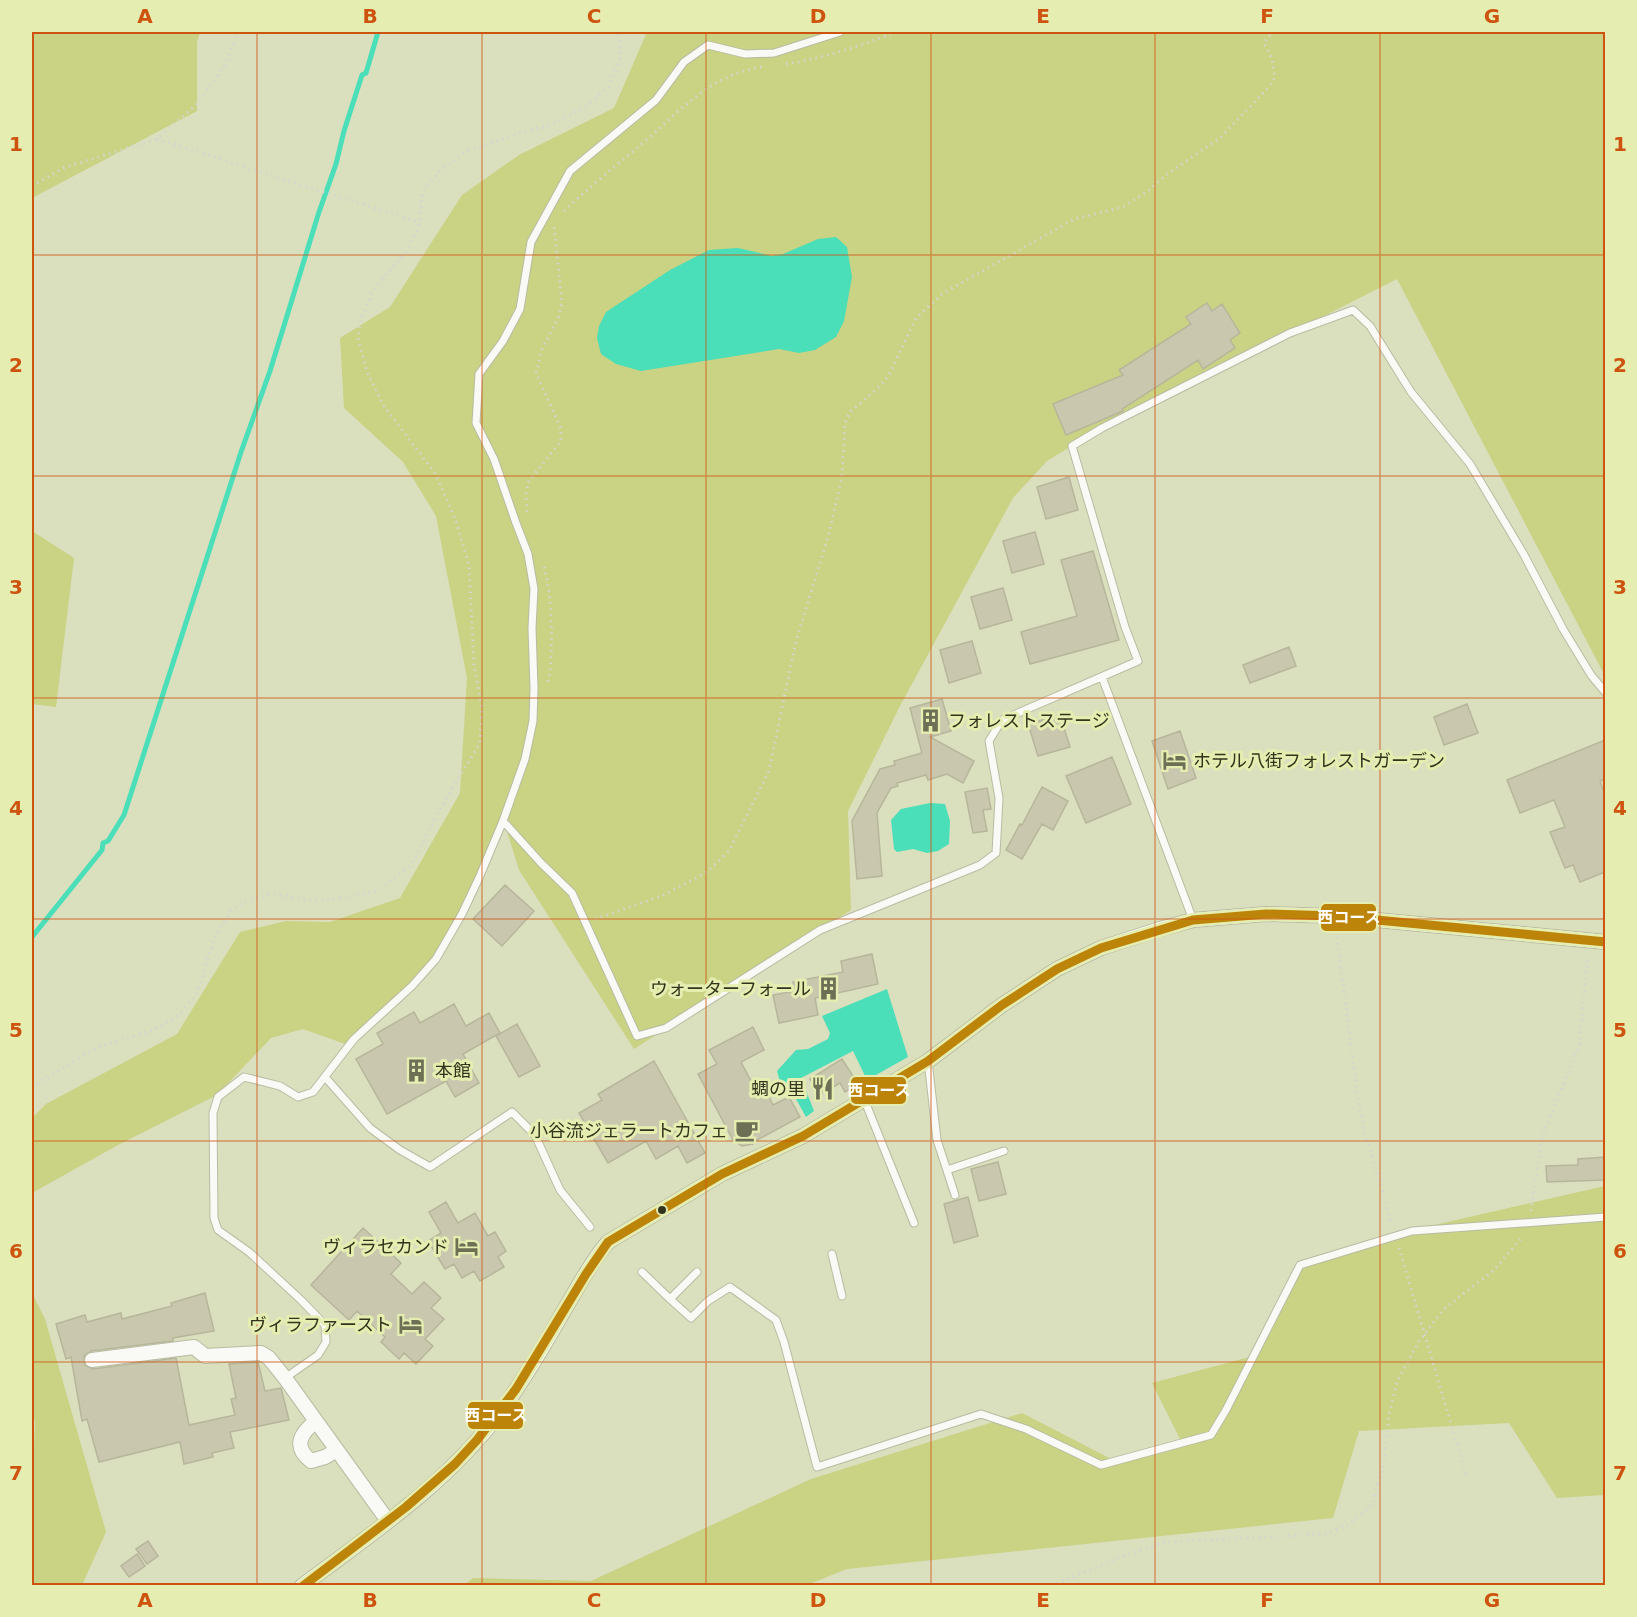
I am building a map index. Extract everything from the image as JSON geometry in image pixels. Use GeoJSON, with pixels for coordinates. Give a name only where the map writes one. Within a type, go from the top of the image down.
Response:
{"type":"FeatureCollection","features":[{"type":"Feature","properties":{"kind":"street"},"geometry":{"type":"LineString","coordinates":[[302,1586],[442,1478],[498,1416],[543,1347],[594,1259],[608,1242],[722,1174],[803,1136],[928,1061],[1002,1005],[1057,969],[1101,948],[1193,920],[1266,914],[1335,916],[1605,942]]}},
{"type":"Feature","properties":{"kind":"street"},"geometry":{"type":"LineString","coordinates":[[92,1360],[194,1347],[205,1356],[261,1353],[269,1358],[285,1378],[388,1521]]}},
{"type":"Feature","properties":{"kind":"street"},"geometry":{"type":"LineString","coordinates":[[316,1421],[303,1433],[300,1449],[304,1455],[311,1461],[318,1460],[337,1450]]}},
{"type":"Feature","properties":{"kind":"lane"},"geometry":{"type":"LineString","coordinates":[[285,1378],[318,1355],[326,1342],[325,1325],[249,1252],[218,1230],[214,1218],[213,1113],[218,1097],[244,1077],[280,1086],[298,1096],[313,1092],[354,1039],[412,986],[436,959],[462,914],[503,821],[525,759],[532,721],[534,590],[528,554],[494,459],[476,423],[479,374],[503,341],[520,309],[531,242],[570,171],[656,100],[684,62],[708,45],[745,54],[774,53],[840,32]]}},
{"type":"Feature","properties":{"kind":"lane"},"geometry":{"type":"LineString","coordinates":[[503,821],[572,893],[638,1036],[666,1028],[820,930],[980,865],[996,853],[999,798],[989,741],[1002,720],[1138,661],[1125,627],[1072,446],[1102,428],[1290,333],[1353,310],[1370,326],[1411,392],[1470,464],[1523,553],[1563,629],[1591,675],[1605,693]]}},
{"type":"Feature","properties":{"kind":"lane"},"geometry":{"type":"LineString","coordinates":[[1102,677],[1193,920]]}},
{"type":"Feature","properties":{"kind":"lane"},"geometry":{"type":"LineString","coordinates":[[928,1061],[937,1140],[955,1195]]}},
{"type":"Feature","properties":{"kind":"lane"},"geometry":{"type":"LineString","coordinates":[[325,1077],[370,1128],[400,1150],[430,1167],[512,1112],[535,1135],[560,1190],[590,1227]]}},
{"type":"Feature","properties":{"kind":"lane"},"geometry":{"type":"LineString","coordinates":[[864,1099],[914,1222]]}},
{"type":"Feature","properties":{"kind":"lane"},"geometry":{"type":"LineString","coordinates":[[947,1170],[1004,1151]]}},
{"type":"Feature","properties":{"kind":"lane"},"geometry":{"type":"LineString","coordinates":[[642,1272],[691,1318],[708,1301],[730,1287],[776,1320],[817,1467],[981,1414],[1026,1429],[1101,1466],[1211,1435],[1226,1410],[1299,1265],[1412,1231],[1605,1217]]}},
{"type":"Feature","properties":{"kind":"lane"},"geometry":{"type":"LineString","coordinates":[[832,1254],[842,1296]]}},
{"type":"Feature","properties":{"kind":"lane"},"geometry":{"type":"LineString","coordinates":[[670,1299],[697,1272]]}},
{"type":"Feature","properties":{"kind":"path"},"geometry":{"type":"LineString","coordinates":[[32,186],[63,168],[157,139],[198,104],[225,65],[237,32]]}},
{"type":"Feature","properties":{"kind":"path"},"geometry":{"type":"LineString","coordinates":[[32,1087],[98,1047],[154,1030],[179,1015],[196,995],[214,936],[233,908],[251,899],[273,894],[315,901],[378,890],[410,866],[441,807],[480,743],[482,708],[474,664],[469,565],[456,521],[435,473],[383,405],[367,372],[358,338],[361,319],[373,290],[405,253],[414,237],[423,190],[440,171],[463,153],[509,136],[551,125],[587,106],[609,86],[621,56],[618,32]]}},
{"type":"Feature","properties":{"kind":"path"},"geometry":{"type":"LineString","coordinates":[[777,65],[853,49],[896,32]]}},
{"type":"Feature","properties":{"kind":"path"},"geometry":{"type":"LineString","coordinates":[[585,922],[664,895],[707,872],[729,851],[769,771],[796,641],[828,537],[842,477],[845,423],[850,412],[877,389],[889,375],[916,318],[942,294],[1074,219],[1123,207],[1221,137],[1268,88],[1275,77],[1272,59],[1264,43],[1272,32]]}},
{"type":"Feature","properties":{"kind":"path"},"geometry":{"type":"LineString","coordinates":[[559,217],[564,210],[709,86],[742,70],[765,67]]}},
{"type":"Feature","properties":{"kind":"path"},"geometry":{"type":"LineString","coordinates":[[157,139],[418,222]]}},
{"type":"Feature","properties":{"kind":"path"},"geometry":{"type":"LineString","coordinates":[[528,517],[526,506],[529,481],[561,441],[561,429],[536,373],[543,349],[560,316],[562,303],[554,225]]}},
{"type":"Feature","properties":{"kind":"path"},"geometry":{"type":"LineString","coordinates":[[541,559],[549,586],[551,667],[546,687]]}},
{"type":"Feature","properties":{"kind":"path"},"geometry":{"type":"LineString","coordinates":[[32,591],[32,601]]}},
{"type":"Feature","properties":{"kind":"path"},"geometry":{"type":"LineString","coordinates":[[1335,916],[1358,1099],[1364,1129],[1394,1232]]}},
{"type":"Feature","properties":{"kind":"path"},"geometry":{"type":"LineString","coordinates":[[1531,1215],[1542,1137],[1579,1046],[1590,939]]}},
{"type":"Feature","properties":{"kind":"path"},"geometry":{"type":"LineString","coordinates":[[1051,1586],[1118,1558],[1165,1542],[1326,1534],[1349,1524],[1373,1504],[1384,1462],[1389,1415],[1397,1382],[1419,1341],[1444,1310],[1494,1270],[1524,1233]]}},
{"type":"Feature","properties":{"kind":"path"},"geometry":{"type":"LineString","coordinates":[[1398,1244],[1466,1474]]}},
{"type":"Feature","properties":{"kind":"green space"},"geometry":{"type":"Polygon","coordinates":[[[32,32],[200,32],[197,42],[197,111],[32,198],[32,32]]]}},
{"type":"Feature","properties":{"kind":"green space"},"geometry":{"type":"Polygon","coordinates":[[[647,32],[1605,32],[1605,676],[1397,279],[1096,431],[1047,461],[1013,498],[900,706],[848,811],[851,910],[634,1049],[519,870],[504,822],[470,900],[429,970],[348,1045],[303,1029],[271,1038],[217,1095],[118,1145],[32,1193],[32,1118],[46,1104],[177,1034],[240,932],[286,921],[330,922],[400,898],[460,793],[467,678],[436,516],[403,462],[344,408],[340,338],[390,307],[462,195],[519,155],[614,108],[647,32]]]}},
{"type":"Feature","properties":{"kind":"green space"},"geometry":{"type":"Polygon","coordinates":[[[32,531],[74,558],[56,707],[32,704],[32,531]]]}},
{"type":"Feature","properties":{"kind":"green space"},"geometry":{"type":"Polygon","coordinates":[[[1605,1186],[1605,1495],[1557,1498],[1509,1423],[1359,1431],[1333,1518],[847,1569],[807,1585],[463,1586],[473,1578],[591,1581],[811,1479],[1022,1413],[1117,1462],[1181,1441],[1152,1383],[1253,1356],[1300,1265],[1373,1239],[1605,1186]]]}},
{"type":"Feature","properties":{"kind":"green space"},"geometry":{"type":"Polygon","coordinates":[[[32,1293],[45,1319],[106,1532],[82,1585],[32,1585],[35,1422],[32,1411],[32,1293]]]}},
{"type":"Feature","properties":{"kind":"water"},"geometry":{"type":"Polygon","coordinates":[[[836,237],[847,247],[852,277],[844,321],[836,337],[815,350],[799,353],[779,349],[641,371],[616,364],[601,354],[597,338],[599,326],[606,312],[670,270],[709,250],[738,248],[772,256],[783,254],[818,239],[836,237]]]}},
{"type":"Feature","properties":{"kind":"water"},"geometry":{"type":"Polygon","coordinates":[[[930,803],[945,804],[950,821],[949,844],[938,851],[927,853],[913,849],[897,852],[894,849],[891,820],[901,809],[930,803]]]}},
{"type":"Feature","properties":{"kind":"water"},"geometry":{"type":"Polygon","coordinates":[[[887,989],[908,1057],[867,1080],[853,1051],[801,1078],[814,1111],[806,1117],[790,1088],[780,1082],[777,1071],[796,1050],[808,1049],[828,1039],[830,1033],[822,1016],[887,989]]]}},
{"type":"Feature","properties":{"kind":"building"},"geometry":{"type":"Polygon","coordinates":[[[1207,303],[1212,311],[1222,304],[1240,333],[1230,340],[1235,348],[1203,369],[1198,360],[1122,409],[1123,411],[1066,435],[1053,404],[1123,375],[1119,370],[1191,324],[1186,317],[1207,303]]]}},
{"type":"Feature","properties":{"kind":"building"},"geometry":{"type":"Polygon","coordinates":[[[1069,477],[1078,510],[1046,519],[1037,487],[1069,477]]]}},
{"type":"Feature","properties":{"kind":"building"},"geometry":{"type":"Polygon","coordinates":[[[1035,532],[1044,564],[1012,573],[1003,541],[1035,532]]]}},
{"type":"Feature","properties":{"kind":"building"},"geometry":{"type":"Polygon","coordinates":[[[1093,551],[1119,640],[1030,664],[1021,632],[1077,616],[1061,560],[1093,551]]]}},
{"type":"Feature","properties":{"kind":"building"},"geometry":{"type":"Polygon","coordinates":[[[1003,588],[1012,620],[980,629],[971,597],[1003,588]]]}},
{"type":"Feature","properties":{"kind":"building","name":"フォレストステージ"},"geometry":{"type":"Polygon","coordinates":[[[972,641],[981,673],[949,683],[940,650],[972,641]]]}},
{"type":"Feature","properties":{"kind":"building"},"geometry":{"type":"Polygon","coordinates":[[[1289,647],[1296,666],[1250,683],[1243,665],[1289,647]]]}},
{"type":"Feature","properties":{"kind":"building"},"geometry":{"type":"Polygon","coordinates":[[[942,699],[951,731],[930,737],[974,761],[963,783],[947,774],[928,780],[926,775],[897,783],[898,786],[891,788],[877,813],[882,876],[857,879],[852,821],[880,769],[895,765],[894,761],[922,753],[910,708],[942,699]]]}},
{"type":"Feature","properties":{"kind":"building"},"geometry":{"type":"Polygon","coordinates":[[[1467,704],[1478,733],[1444,745],[1434,717],[1467,704]]]}},
{"type":"Feature","properties":{"kind":"building"},"geometry":{"type":"Polygon","coordinates":[[[1060,715],[1070,747],[1038,756],[1028,724],[1060,715]]]}},
{"type":"Feature","properties":{"kind":"building"},"geometry":{"type":"Polygon","coordinates":[[[1180,731],[1196,778],[1168,789],[1152,741],[1180,731]]]}},
{"type":"Feature","properties":{"kind":"building"},"geometry":{"type":"Polygon","coordinates":[[[1605,740],[1605,779],[1600,781],[1605,795],[1605,872],[1580,882],[1573,865],[1565,868],[1550,832],[1565,827],[1554,800],[1520,813],[1507,780],[1605,740]]]}},
{"type":"Feature","properties":{"kind":"building"},"geometry":{"type":"Polygon","coordinates":[[[1112,757],[1131,804],[1086,823],[1066,776],[1112,757]]]}},
{"type":"Feature","properties":{"kind":"building"},"geometry":{"type":"Polygon","coordinates":[[[1042,787],[1068,801],[1053,830],[1042,824],[1022,859],[1006,850],[1042,787]]]}},
{"type":"Feature","properties":{"kind":"building"},"geometry":{"type":"Polygon","coordinates":[[[987,788],[991,809],[983,810],[987,831],[973,833],[965,792],[987,788]]]}},
{"type":"Feature","properties":{"kind":"building"},"geometry":{"type":"Polygon","coordinates":[[[505,885],[534,911],[502,946],[473,919],[505,885]]]}},
{"type":"Feature","properties":{"kind":"building","name":"ウォーターフォール"},"geometry":{"type":"Polygon","coordinates":[[[872,954],[878,984],[815,998],[818,1015],[779,1023],[773,995],[795,991],[793,982],[843,972],[841,961],[872,954]]]}},
{"type":"Feature","properties":{"kind":"building","name":"本館"},"geometry":{"type":"Polygon","coordinates":[[[454,1004],[466,1026],[489,1013],[500,1033],[463,1054],[479,1083],[455,1097],[446,1081],[387,1114],[356,1059],[383,1044],[377,1033],[414,1012],[420,1023],[454,1004]]]}},
{"type":"Feature","properties":{"kind":"building"},"geometry":{"type":"Polygon","coordinates":[[[517,1024],[540,1066],[519,1077],[496,1036],[517,1024]]]}},
{"type":"Feature","properties":{"kind":"building"},"geometry":{"type":"Polygon","coordinates":[[[753,1027],[764,1050],[741,1062],[759,1096],[767,1092],[773,1105],[789,1097],[800,1117],[753,1144],[742,1146],[733,1140],[698,1074],[717,1064],[709,1050],[753,1027]]]}},
{"type":"Feature","properties":{"kind":"building"},"geometry":{"type":"Polygon","coordinates":[[[842,1059],[858,1084],[845,1092],[840,1083],[819,1095],[810,1079],[842,1059]]]}},
{"type":"Feature","properties":{"kind":"building"},"geometry":{"type":"Polygon","coordinates":[[[654,1061],[705,1153],[687,1163],[678,1146],[656,1159],[646,1141],[608,1163],[579,1113],[602,1100],[598,1094],[654,1061]]]}},
{"type":"Feature","properties":{"kind":"building"},"geometry":{"type":"Polygon","coordinates":[[[1605,1157],[1605,1180],[1547,1182],[1546,1166],[1578,1165],[1578,1159],[1605,1157]]]}},
{"type":"Feature","properties":{"kind":"building"},"geometry":{"type":"Polygon","coordinates":[[[998,1162],[1006,1194],[979,1201],[971,1169],[998,1162]]]}},
{"type":"Feature","properties":{"kind":"building"},"geometry":{"type":"Polygon","coordinates":[[[968,1197],[978,1236],[954,1243],[944,1204],[968,1197]]]}},
{"type":"Feature","properties":{"kind":"building","name":"ヴィラセカンド"},"geometry":{"type":"Polygon","coordinates":[[[446,1202],[458,1223],[475,1213],[488,1236],[495,1232],[506,1251],[498,1257],[504,1267],[480,1281],[474,1271],[462,1278],[454,1264],[445,1269],[428,1241],[441,1233],[429,1212],[446,1202]]]}},
{"type":"Feature","properties":{"kind":"building"},"geometry":{"type":"Polygon","coordinates":[[[363,1228],[401,1263],[391,1274],[412,1294],[424,1282],[441,1298],[431,1308],[444,1319],[425,1339],[433,1346],[416,1364],[404,1353],[399,1359],[381,1342],[385,1337],[357,1311],[349,1320],[311,1285],[363,1228]]]}},
{"type":"Feature","properties":{"kind":"building"},"geometry":{"type":"Polygon","coordinates":[[[205,1293],[214,1331],[173,1338],[173,1341],[91,1351],[84,1356],[85,1365],[93,1369],[176,1358],[189,1425],[235,1415],[231,1399],[236,1398],[229,1364],[258,1362],[265,1391],[281,1388],[289,1420],[230,1432],[234,1448],[212,1453],[213,1457],[184,1464],[180,1442],[99,1462],[87,1419],[82,1421],[71,1357],[66,1359],[56,1324],[85,1315],[87,1322],[121,1313],[122,1319],[172,1306],[171,1303],[205,1293]]]}},
{"type":"Feature","properties":{"kind":"building"},"geometry":{"type":"Polygon","coordinates":[[[148,1541],[158,1556],[147,1564],[136,1549],[148,1541]]]}},
{"type":"Feature","properties":{"kind":"building"},"geometry":{"type":"Polygon","coordinates":[[[137,1554],[145,1566],[129,1577],[121,1566],[137,1554]]]}},
{"type":"Feature","properties":{"kind":"waterway"},"geometry":{"type":"LineString","coordinates":[[32,937],[102,850],[103,843],[108,841],[124,815],[241,452],[270,371],[362,75],[366,73],[378,32]]}},
{"type":"Feature","properties":{"kind":"transit line","name":"西コース"},"geometry":{"type":"LineString","coordinates":[[303,1586],[406,1507],[455,1464],[477,1440],[516,1389],[608,1242],[722,1174],[803,1136],[928,1061],[1002,1005],[1057,969],[1101,948],[1193,920],[1266,914],[1335,916],[1606,942]]}},
{"type":"Feature","properties":{"kind":"place","name":"フォレストステージ"},"geometry":{"type":"Point","coordinates":[930,720]}},
{"type":"Feature","properties":{"kind":"place","name":"ホテル八街フォレストガーデン"},"geometry":{"type":"Point","coordinates":[1175,760]}},
{"type":"Feature","properties":{"kind":"place","name":"ウォーターフォール"},"geometry":{"type":"Point","coordinates":[829,988]}},
{"type":"Feature","properties":{"kind":"place","name":"本館"},"geometry":{"type":"Point","coordinates":[417,1070]}},
{"type":"Feature","properties":{"kind":"place","name":"蜩の里"},"geometry":{"type":"Point","coordinates":[823,1088]}},
{"type":"Feature","properties":{"kind":"place","name":"小谷流ジェラートカフェ"},"geometry":{"type":"Point","coordinates":[746,1130]}},
{"type":"Feature","properties":{"kind":"place","name":"ヴィラセカンド"},"geometry":{"type":"Point","coordinates":[467,1246]}},
{"type":"Feature","properties":{"kind":"place","name":"ヴィラファースト"},"geometry":{"type":"Point","coordinates":[410,1324]}}]}
